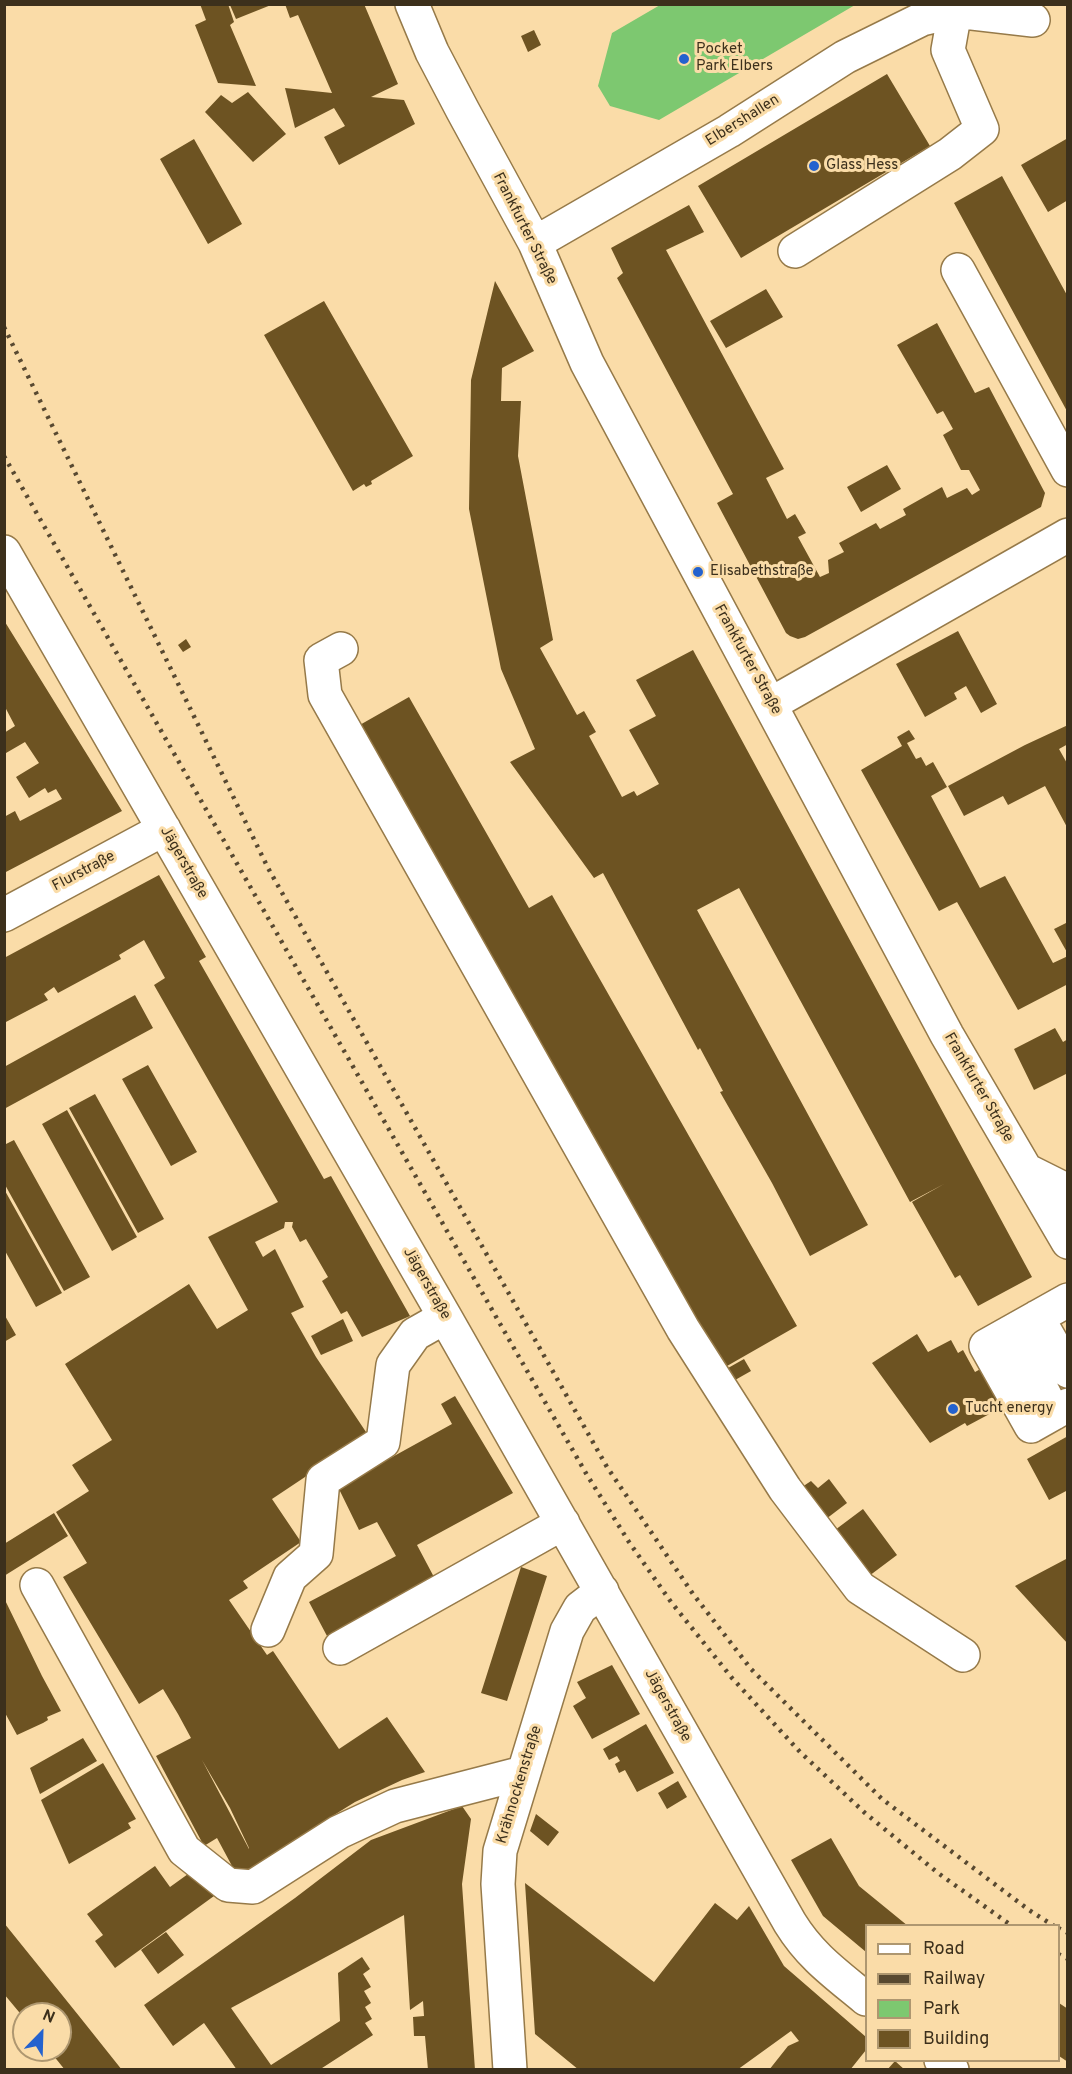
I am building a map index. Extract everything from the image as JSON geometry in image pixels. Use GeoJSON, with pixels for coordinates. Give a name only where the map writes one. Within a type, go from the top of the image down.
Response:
{"type":"FeatureCollection","features":[{"type":"Feature","properties":{"kind":"street","name":"Frankfurter Straße"},"geometry":{"type":"LineString","coordinates":[[412,4],[448,84],[535,243],[587,363],[947,1035],[1068,1242]]}},
{"type":"Feature","properties":{"kind":"street","name":"Elbershallen"},"geometry":{"type":"LineString","coordinates":[[535,243],[729,131],[845,57],[922,19],[955,8],[1033,20]]}},
{"type":"Feature","properties":{"kind":"street"},"geometry":{"type":"LineString","coordinates":[[795,251],[950,154],[982,129],[948,50],[955,8]]}},
{"type":"Feature","properties":{"kind":"street"},"geometry":{"type":"LineString","coordinates":[[958,270],[1068,470]]}},
{"type":"Feature","properties":{"kind":"street"},"geometry":{"type":"LineString","coordinates":[[771,704],[1068,536]]}},
{"type":"Feature","properties":{"kind":"street","name":"Jägerstraße"},"geometry":{"type":"LineString","coordinates":[[4,552],[802,1942],[816,1958],[865,1997]]}},
{"type":"Feature","properties":{"kind":"street"},"geometry":{"type":"LineString","coordinates":[[341,649],[321,660],[325,695],[683,1329],[785,1489],[861,1588],[963,1655]]}},
{"type":"Feature","properties":{"kind":"street","name":"Flurstraße"},"geometry":{"type":"LineString","coordinates":[[4,915],[164,829]]}},
{"type":"Feature","properties":{"kind":"street"},"geometry":{"type":"LineString","coordinates":[[1026,1170],[1068,1191]]}},
{"type":"Feature","properties":{"kind":"street"},"geometry":{"type":"LineString","coordinates":[[1024,1324],[1068,1300]]}},
{"type":"Feature","properties":{"kind":"street"},"geometry":{"type":"LineString","coordinates":[[268,1630],[290,1576],[316,1554],[324,1480],[383,1442],[393,1365],[416,1334],[445,1317]]}},
{"type":"Feature","properties":{"kind":"street"},"geometry":{"type":"LineString","coordinates":[[1024,1324],[1068,1371]]}},
{"type":"Feature","properties":{"kind":"street"},"geometry":{"type":"LineString","coordinates":[[1024,1324],[1061,1409]]}},
{"type":"Feature","properties":{"kind":"street"},"geometry":{"type":"LineString","coordinates":[[340,1648],[563,1523]]}},
{"type":"Feature","properties":{"kind":"street"},"geometry":{"type":"LineString","coordinates":[[37,1585],[184,1850],[228,1885],[253,1887],[339,1832],[395,1806],[523,1773]]}},
{"type":"Feature","properties":{"kind":"street","name":"Krähnockenstraße"},"geometry":{"type":"LineString","coordinates":[[510,2070],[498,1884],[500,1851],[567,1631],[580,1608],[602,1591]]}},
{"type":"Feature","properties":{"kind":"green space","name":"Pocket Park Elbers"},"geometry":{"type":"Polygon","coordinates":[[[660,5],[855,5],[659,120],[610,106],[598,86],[612,33],[660,5]]]}},
{"type":"Feature","properties":{"kind":"building"},"geometry":{"type":"Polygon","coordinates":[[[200,4],[228,4],[234,22],[230,25],[256,86],[218,83],[195,25],[206,20],[200,4]]]}},
{"type":"Feature","properties":{"kind":"building"},"geometry":{"type":"Polygon","coordinates":[[[285,4],[364,4],[398,84],[371,97],[404,100],[415,124],[339,165],[324,137],[345,126],[334,108],[295,128],[285,88],[332,93],[298,15],[290,18],[285,4]]]}},
{"type":"Feature","properties":{"kind":"building"},"geometry":{"type":"Polygon","coordinates":[[[230,5],[271,5],[236,19],[230,5]]]}},
{"type":"Feature","properties":{"kind":"building"},"geometry":{"type":"Polygon","coordinates":[[[534,30],[541,45],[528,52],[521,36],[534,30]]]}},
{"type":"Feature","properties":{"kind":"building","name":"Glass Hess"},"geometry":{"type":"Polygon","coordinates":[[[887,74],[930,146],[741,258],[698,186],[887,74]]]}},
{"type":"Feature","properties":{"kind":"building"},"geometry":{"type":"Polygon","coordinates":[[[248,92],[286,134],[253,162],[205,112],[221,95],[232,103],[248,92]]]}},
{"type":"Feature","properties":{"kind":"building"},"geometry":{"type":"Polygon","coordinates":[[[1068,138],[1068,200],[1048,212],[1021,165],[1068,138]]]}},
{"type":"Feature","properties":{"kind":"building"},"geometry":{"type":"Polygon","coordinates":[[[194,139],[242,224],[208,244],[160,159],[194,139]]]}},
{"type":"Feature","properties":{"kind":"building"},"geometry":{"type":"Polygon","coordinates":[[[1002,176],[1068,297],[1068,413],[954,203],[1002,176]]]}},
{"type":"Feature","properties":{"kind":"building"},"geometry":{"type":"Polygon","coordinates":[[[689,205],[704,232],[666,250],[784,469],[766,478],[787,519],[795,514],[806,533],[798,537],[820,577],[829,573],[828,560],[844,552],[839,543],[876,523],[880,529],[906,515],[903,509],[942,487],[947,498],[967,488],[972,495],[980,490],[969,470],[961,470],[943,435],[953,429],[943,411],[937,414],[897,345],[937,323],[975,393],[989,387],[1045,493],[1041,507],[805,637],[798,639],[786,633],[717,503],[733,494],[617,278],[623,273],[611,248],[689,205]]]}},
{"type":"Feature","properties":{"kind":"building"},"geometry":{"type":"Polygon","coordinates":[[[495,281],[534,351],[502,368],[501,401],[521,401],[518,456],[553,640],[540,648],[577,715],[584,711],[596,732],[589,736],[622,797],[634,791],[637,796],[659,784],[629,730],[656,716],[636,680],[693,650],[1032,1277],[978,1306],[960,1275],[955,1278],[912,1202],[944,1184],[910,1202],[739,888],[697,910],[868,1225],[810,1256],[772,1183],[720,1092],[723,1091],[700,1048],[698,1050],[603,873],[594,878],[510,762],[535,749],[501,669],[469,509],[471,380],[495,281]]]}},
{"type":"Feature","properties":{"kind":"building"},"geometry":{"type":"Polygon","coordinates":[[[766,289],[783,317],[726,348],[710,321],[766,289]]]}},
{"type":"Feature","properties":{"kind":"building"},"geometry":{"type":"Polygon","coordinates":[[[324,301],[413,456],[371,481],[372,484],[366,487],[364,484],[353,491],[264,335],[324,301]]]}},
{"type":"Feature","properties":{"kind":"building"},"geometry":{"type":"Polygon","coordinates":[[[887,465],[901,489],[861,512],[847,487],[887,465]]]}},
{"type":"Feature","properties":{"kind":"building"},"geometry":{"type":"Polygon","coordinates":[[[5,622],[122,811],[4,873],[4,817],[15,811],[20,821],[62,799],[56,789],[48,793],[45,788],[29,798],[16,777],[39,763],[25,742],[6,753],[4,750],[4,733],[15,726],[5,707],[5,622]]]}},
{"type":"Feature","properties":{"kind":"building"},"geometry":{"type":"Polygon","coordinates":[[[958,631],[997,704],[981,713],[966,686],[954,693],[957,699],[925,717],[896,664],[958,631]]]}},
{"type":"Feature","properties":{"kind":"building"},"geometry":{"type":"Polygon","coordinates":[[[186,639],[191,647],[183,652],[178,645],[186,639]]]}},
{"type":"Feature","properties":{"kind":"building"},"geometry":{"type":"Polygon","coordinates":[[[409,697],[529,908],[552,895],[797,1326],[720,1370],[358,726],[409,697]]]}},
{"type":"Feature","properties":{"kind":"building"},"geometry":{"type":"Polygon","coordinates":[[[1068,725],[1068,744],[1059,749],[1068,765],[1068,829],[1045,786],[1008,805],[1003,796],[964,816],[948,786],[1068,725]]]}},
{"type":"Feature","properties":{"kind":"building"},"geometry":{"type":"Polygon","coordinates":[[[909,730],[915,739],[907,743],[916,759],[921,757],[926,766],[933,762],[947,787],[931,796],[980,888],[1005,876],[1053,963],[1068,956],[1068,984],[1018,1010],[957,902],[939,911],[861,770],[902,746],[897,737],[909,730]]]}},
{"type":"Feature","properties":{"kind":"building"},"geometry":{"type":"Polygon","coordinates":[[[159,875],[206,957],[199,961],[324,1179],[331,1176],[410,1316],[362,1337],[347,1311],[341,1314],[322,1281],[328,1277],[306,1239],[300,1242],[292,1227],[293,1222],[285,1222],[284,1228],[255,1242],[263,1257],[275,1249],[304,1307],[291,1313],[316,1357],[368,1435],[272,1499],[301,1542],[243,1581],[248,1588],[229,1600],[267,1655],[273,1651],[339,1749],[387,1717],[425,1772],[355,1802],[294,1840],[239,1879],[217,1838],[204,1846],[156,1756],[191,1738],[178,1714],[163,1689],[139,1704],[63,1577],[87,1563],[56,1512],[89,1491],[72,1465],[112,1440],[65,1364],[189,1284],[217,1329],[248,1310],[208,1237],[278,1202],[154,985],[165,978],[144,940],[119,955],[121,959],[58,993],[54,987],[44,994],[48,1000],[4,1023],[4,958],[159,875]],[[202,1760],[249,1849],[230,1808],[202,1760]]]}},
{"type":"Feature","properties":{"kind":"building"},"geometry":{"type":"Polygon","coordinates":[[[1068,922],[1068,954],[1054,929],[1068,922]]]}},
{"type":"Feature","properties":{"kind":"building"},"geometry":{"type":"Polygon","coordinates":[[[135,995],[153,1028],[4,1109],[4,1067],[135,995]]]}},
{"type":"Feature","properties":{"kind":"building"},"geometry":{"type":"Polygon","coordinates":[[[1055,1028],[1063,1042],[1068,1039],[1068,1073],[1034,1090],[1014,1049],[1055,1028]]]}},
{"type":"Feature","properties":{"kind":"building"},"geometry":{"type":"Polygon","coordinates":[[[148,1065],[197,1152],[171,1166],[122,1079],[148,1065]]]}},
{"type":"Feature","properties":{"kind":"building"},"geometry":{"type":"Polygon","coordinates":[[[95,1094],[164,1219],[138,1233],[69,1108],[95,1094]]]}},
{"type":"Feature","properties":{"kind":"building"},"geometry":{"type":"Polygon","coordinates":[[[67,1110],[137,1237],[112,1251],[42,1124],[67,1110]]]}},
{"type":"Feature","properties":{"kind":"building"},"geometry":{"type":"Polygon","coordinates":[[[14,1140],[90,1277],[64,1291],[4,1183],[4,1145],[14,1140]]]}},
{"type":"Feature","properties":{"kind":"building"},"geometry":{"type":"Polygon","coordinates":[[[4,1189],[62,1293],[36,1307],[4,1249],[4,1189]]]}},
{"type":"Feature","properties":{"kind":"building"},"geometry":{"type":"Polygon","coordinates":[[[4,1314],[16,1335],[4,1342],[4,1314]]]}},
{"type":"Feature","properties":{"kind":"building"},"geometry":{"type":"Polygon","coordinates":[[[343,1319],[353,1341],[321,1355],[311,1336],[343,1319]]]}},
{"type":"Feature","properties":{"kind":"building"},"geometry":{"type":"Polygon","coordinates":[[[1055,1329],[1068,1377],[999,1413],[997,1410],[967,1426],[965,1423],[930,1443],[872,1363],[917,1334],[928,1352],[951,1340],[958,1353],[963,1350],[975,1372],[1055,1329]]]}},
{"type":"Feature","properties":{"kind":"building"},"geometry":{"type":"Polygon","coordinates":[[[744,1359],[751,1371],[728,1384],[721,1372],[744,1359]]]}},
{"type":"Feature","properties":{"kind":"building"},"geometry":{"type":"Polygon","coordinates":[[[455,1396],[513,1493],[417,1545],[435,1579],[327,1636],[309,1602],[396,1556],[377,1522],[359,1530],[338,1487],[452,1424],[441,1404],[455,1396]]]}},
{"type":"Feature","properties":{"kind":"building"},"geometry":{"type":"Polygon","coordinates":[[[1068,1436],[1068,1490],[1049,1500],[1027,1459],[1068,1436]]]}},
{"type":"Feature","properties":{"kind":"building"},"geometry":{"type":"Polygon","coordinates":[[[829,1479],[847,1503],[826,1519],[802,1487],[811,1481],[818,1488],[829,1479]]]}},
{"type":"Feature","properties":{"kind":"building"},"geometry":{"type":"Polygon","coordinates":[[[863,1509],[897,1555],[869,1576],[835,1530],[863,1509]]]}},
{"type":"Feature","properties":{"kind":"building"},"geometry":{"type":"Polygon","coordinates":[[[54,1513],[68,1536],[4,1576],[4,1544],[54,1513]]]}},
{"type":"Feature","properties":{"kind":"building"},"geometry":{"type":"Polygon","coordinates":[[[1068,1558],[1068,1644],[1015,1586],[1068,1558]]]}},
{"type":"Feature","properties":{"kind":"building"},"geometry":{"type":"Polygon","coordinates":[[[521,1567],[547,1576],[507,1701],[481,1693],[521,1567]]]}},
{"type":"Feature","properties":{"kind":"building"},"geometry":{"type":"Polygon","coordinates":[[[4,1598],[61,1711],[47,1717],[48,1720],[43,1723],[17,1735],[4,1711],[4,1598]]]}},
{"type":"Feature","properties":{"kind":"building"},"geometry":{"type":"Polygon","coordinates":[[[612,1665],[640,1714],[592,1739],[573,1706],[586,1698],[577,1682],[612,1665]]]}},
{"type":"Feature","properties":{"kind":"building"},"geometry":{"type":"Polygon","coordinates":[[[646,1724],[674,1773],[637,1792],[625,1770],[619,1773],[615,1764],[620,1761],[617,1756],[609,1760],[603,1749],[646,1724]]]}},
{"type":"Feature","properties":{"kind":"building"},"geometry":{"type":"Polygon","coordinates":[[[83,1738],[97,1761],[40,1794],[30,1768],[83,1738]]]}},
{"type":"Feature","properties":{"kind":"building"},"geometry":{"type":"Polygon","coordinates":[[[103,1763],[136,1819],[128,1823],[131,1828],[69,1864],[41,1800],[103,1763]]]}},
{"type":"Feature","properties":{"kind":"building"},"geometry":{"type":"Polygon","coordinates":[[[678,1781],[687,1797],[667,1809],[658,1793],[678,1781]]]}},
{"type":"Feature","properties":{"kind":"building"},"geometry":{"type":"Polygon","coordinates":[[[462,1806],[471,1819],[462,1884],[475,2070],[428,2070],[425,2036],[414,2036],[413,2017],[424,2016],[423,2001],[410,2010],[404,1915],[231,2008],[271,2065],[340,2021],[338,1973],[362,1957],[370,1969],[363,1974],[371,1987],[364,1991],[371,2003],[365,2007],[372,2019],[365,2023],[373,2035],[319,2070],[237,2070],[204,2023],[173,2046],[144,2005],[295,1898],[371,1840],[462,1806]]]}},
{"type":"Feature","properties":{"kind":"building"},"geometry":{"type":"Polygon","coordinates":[[[536,1814],[559,1832],[548,1846],[530,1831],[536,1814]]]}},
{"type":"Feature","properties":{"kind":"building"},"geometry":{"type":"Polygon","coordinates":[[[831,1838],[859,1886],[906,1924],[865,1924],[865,1951],[823,1916],[791,1860],[831,1838]]]}},
{"type":"Feature","properties":{"kind":"building"},"geometry":{"type":"Polygon","coordinates":[[[155,1866],[170,1887],[195,1869],[214,1896],[115,1968],[95,1941],[103,1935],[87,1914],[155,1866]]]}},
{"type":"Feature","properties":{"kind":"building"},"geometry":{"type":"Polygon","coordinates":[[[525,1883],[654,1982],[715,1903],[737,1920],[749,1906],[784,1966],[865,2036],[865,2051],[850,2070],[769,2070],[788,2046],[799,2041],[791,2031],[737,2070],[579,2070],[535,2034],[525,1883]]]}},
{"type":"Feature","properties":{"kind":"building"},"geometry":{"type":"Polygon","coordinates":[[[4,1923],[67,2002],[12,2004],[4,1994],[4,1923]]]}},
{"type":"Feature","properties":{"kind":"building"},"geometry":{"type":"Polygon","coordinates":[[[166,1932],[184,1955],[158,1974],[141,1950],[166,1932]]]}},
{"type":"Feature","properties":{"kind":"building"},"geometry":{"type":"Polygon","coordinates":[[[1060,2004],[1068,2009],[1068,2062],[1060,2057],[1060,2004]]]}},
{"type":"Feature","properties":{"kind":"building"},"geometry":{"type":"Polygon","coordinates":[[[72,2008],[122,2070],[65,2070],[59,2062],[72,2062],[72,2008]]]}},
{"type":"Feature","properties":{"kind":"building"},"geometry":{"type":"Polygon","coordinates":[[[896,2062],[905,2070],[887,2070],[896,2062]]]}},
{"type":"Feature","properties":{"kind":"railway"},"geometry":{"type":"LineString","coordinates":[[4,327],[268,868],[607,1467],[693,1594],[751,1669],[882,1799],[1051,1924]]}},
{"type":"Feature","properties":{"kind":"railway"},"geometry":{"type":"LineString","coordinates":[[4,456],[511,1343],[587,1475],[629,1542],[671,1602],[732,1678],[800,1752],[865,1813],[938,1873],[1009,1924]]}},
{"type":"Feature","properties":{"kind":"railway"},"geometry":{"type":"LineString","coordinates":[[1060,1929],[1068,1933]]}},
{"type":"Feature","properties":{"kind":"railway"},"geometry":{"type":"LineString","coordinates":[[1060,1955],[1068,1959]]}},
{"type":"Feature","properties":{"kind":"place","name":"Pocket Park Elbers"},"geometry":{"type":"Point","coordinates":[684,59]}},
{"type":"Feature","properties":{"kind":"place","name":"Glass Hess"},"geometry":{"type":"Point","coordinates":[814,166]}},
{"type":"Feature","properties":{"kind":"place","name":"Elisabethstraße"},"geometry":{"type":"Point","coordinates":[698,572]}},
{"type":"Feature","properties":{"kind":"place","name":"Tucht energy"},"geometry":{"type":"Point","coordinates":[953,1409]}}]}
